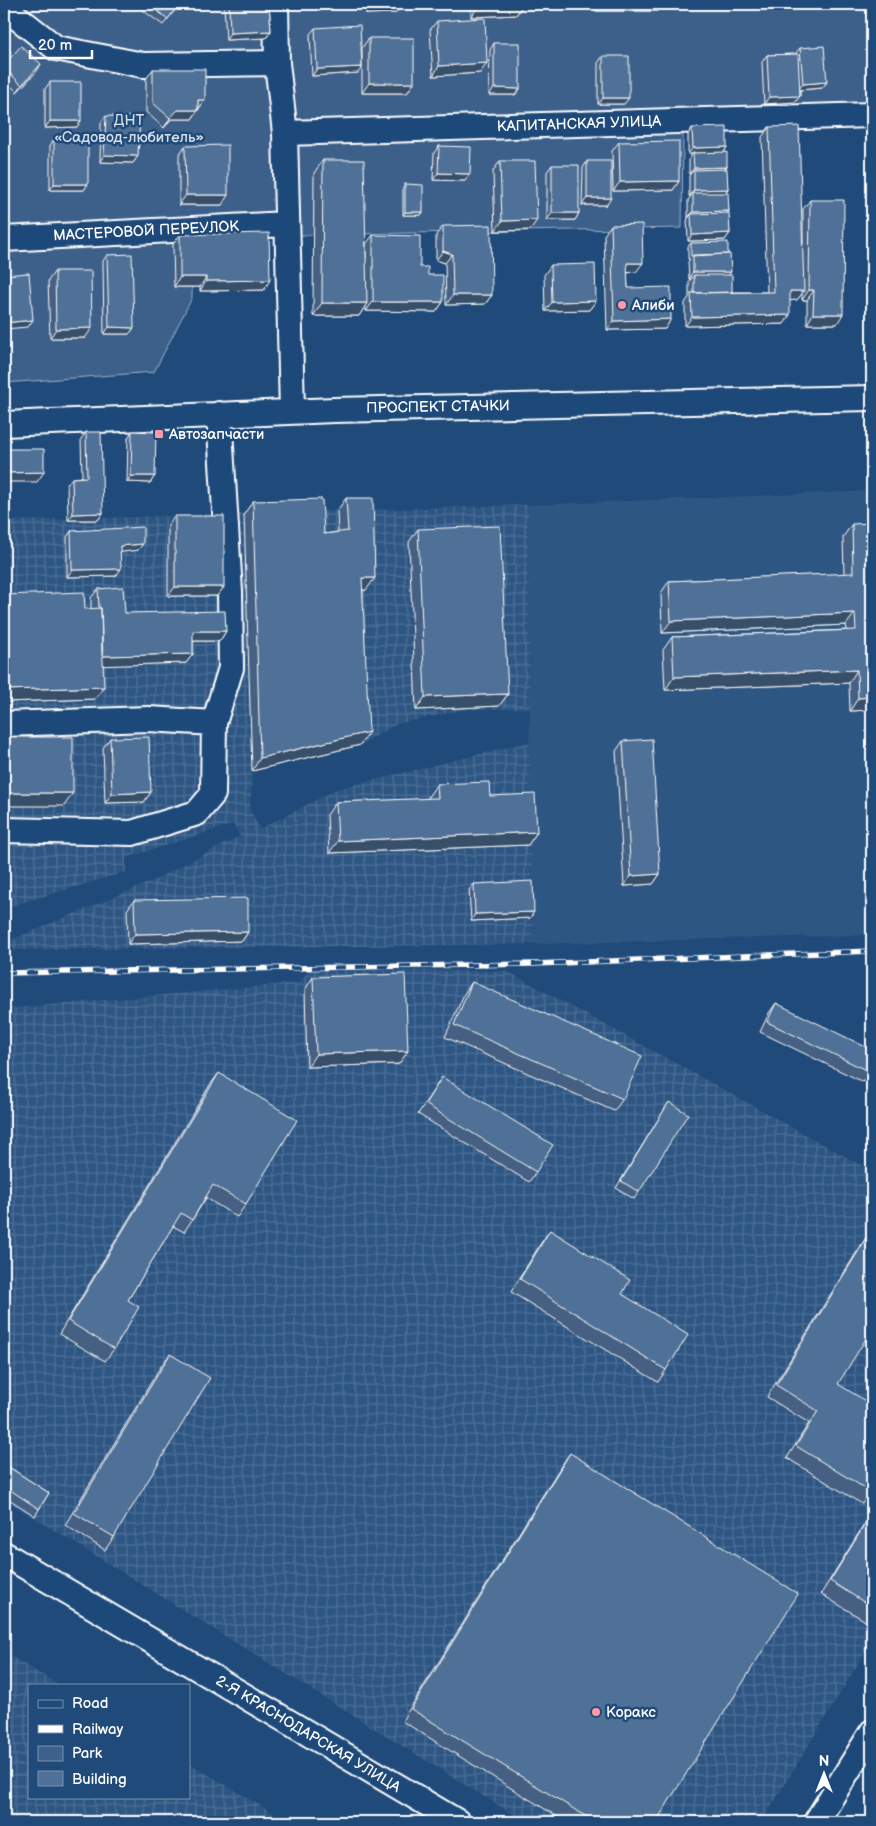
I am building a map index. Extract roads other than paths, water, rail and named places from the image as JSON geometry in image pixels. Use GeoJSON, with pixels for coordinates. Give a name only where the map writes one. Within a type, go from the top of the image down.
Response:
{"type":"FeatureCollection","features":[{"type":"Feature","properties":{"kind":"street"},"geometry":{"type":"LineString","coordinates":[[276,4],[278,63],[285,133],[292,411]]}},
{"type":"Feature","properties":{"kind":"street"},"geometry":{"type":"LineString","coordinates":[[6,8],[56,48],[143,65],[278,63]]}},
{"type":"Feature","properties":{"kind":"street","name":"КАПИТАНСКАЯ УЛИЦА"},"geometry":{"type":"LineString","coordinates":[[285,133],[872,115]]}},
{"type":"Feature","properties":{"kind":"street","name":"МАСТЕРОВОЙ ПЕРЕУЛОК"},"geometry":{"type":"LineString","coordinates":[[4,239],[287,224]]}},
{"type":"Feature","properties":{"kind":"street","name":"ПРОСПЕКТ СТАЧКИ"},"geometry":{"type":"LineString","coordinates":[[4,424],[292,411],[872,398]]}},
{"type":"Feature","properties":{"kind":"street"},"geometry":{"type":"LineString","coordinates":[[4,830],[132,833],[198,813],[214,794],[214,723],[231,668],[230,592],[219,414]]}},
{"type":"Feature","properties":{"kind":"street"},"geometry":{"type":"LineString","coordinates":[[4,724],[149,719],[214,723]]}},
{"type":"Feature","properties":{"kind":"street","name":"2-Я КРАСНОДАРСКАЯ УЛИЦА"},"geometry":{"type":"LineString","coordinates":[[4,1554],[458,1822]]}},
{"type":"Feature","properties":{"kind":"street"},"geometry":{"type":"LineString","coordinates":[[816,1822],[872,1732]]}},
{"type":"Feature","properties":{"kind":"railway"},"geometry":{"type":"LineString","coordinates":[[4,973],[533,964],[872,951]]}},
{"type":"Feature","properties":{"kind":"place","name":"Алиби"},"geometry":{"type":"Point","coordinates":[622,305]}},
{"type":"Feature","properties":{"kind":"place","name":"Автозапчасти"},"geometry":{"type":"Point","coordinates":[159,434]}},
{"type":"Feature","properties":{"kind":"place","name":"Коракс"},"geometry":{"type":"Point","coordinates":[596,1712]}},
{"type":"Feature","properties":{"kind":"park label","name":"ДНТ «Садовод-любитель»"},"geometry":{"type":"Point","coordinates":[129,128]}}]}
